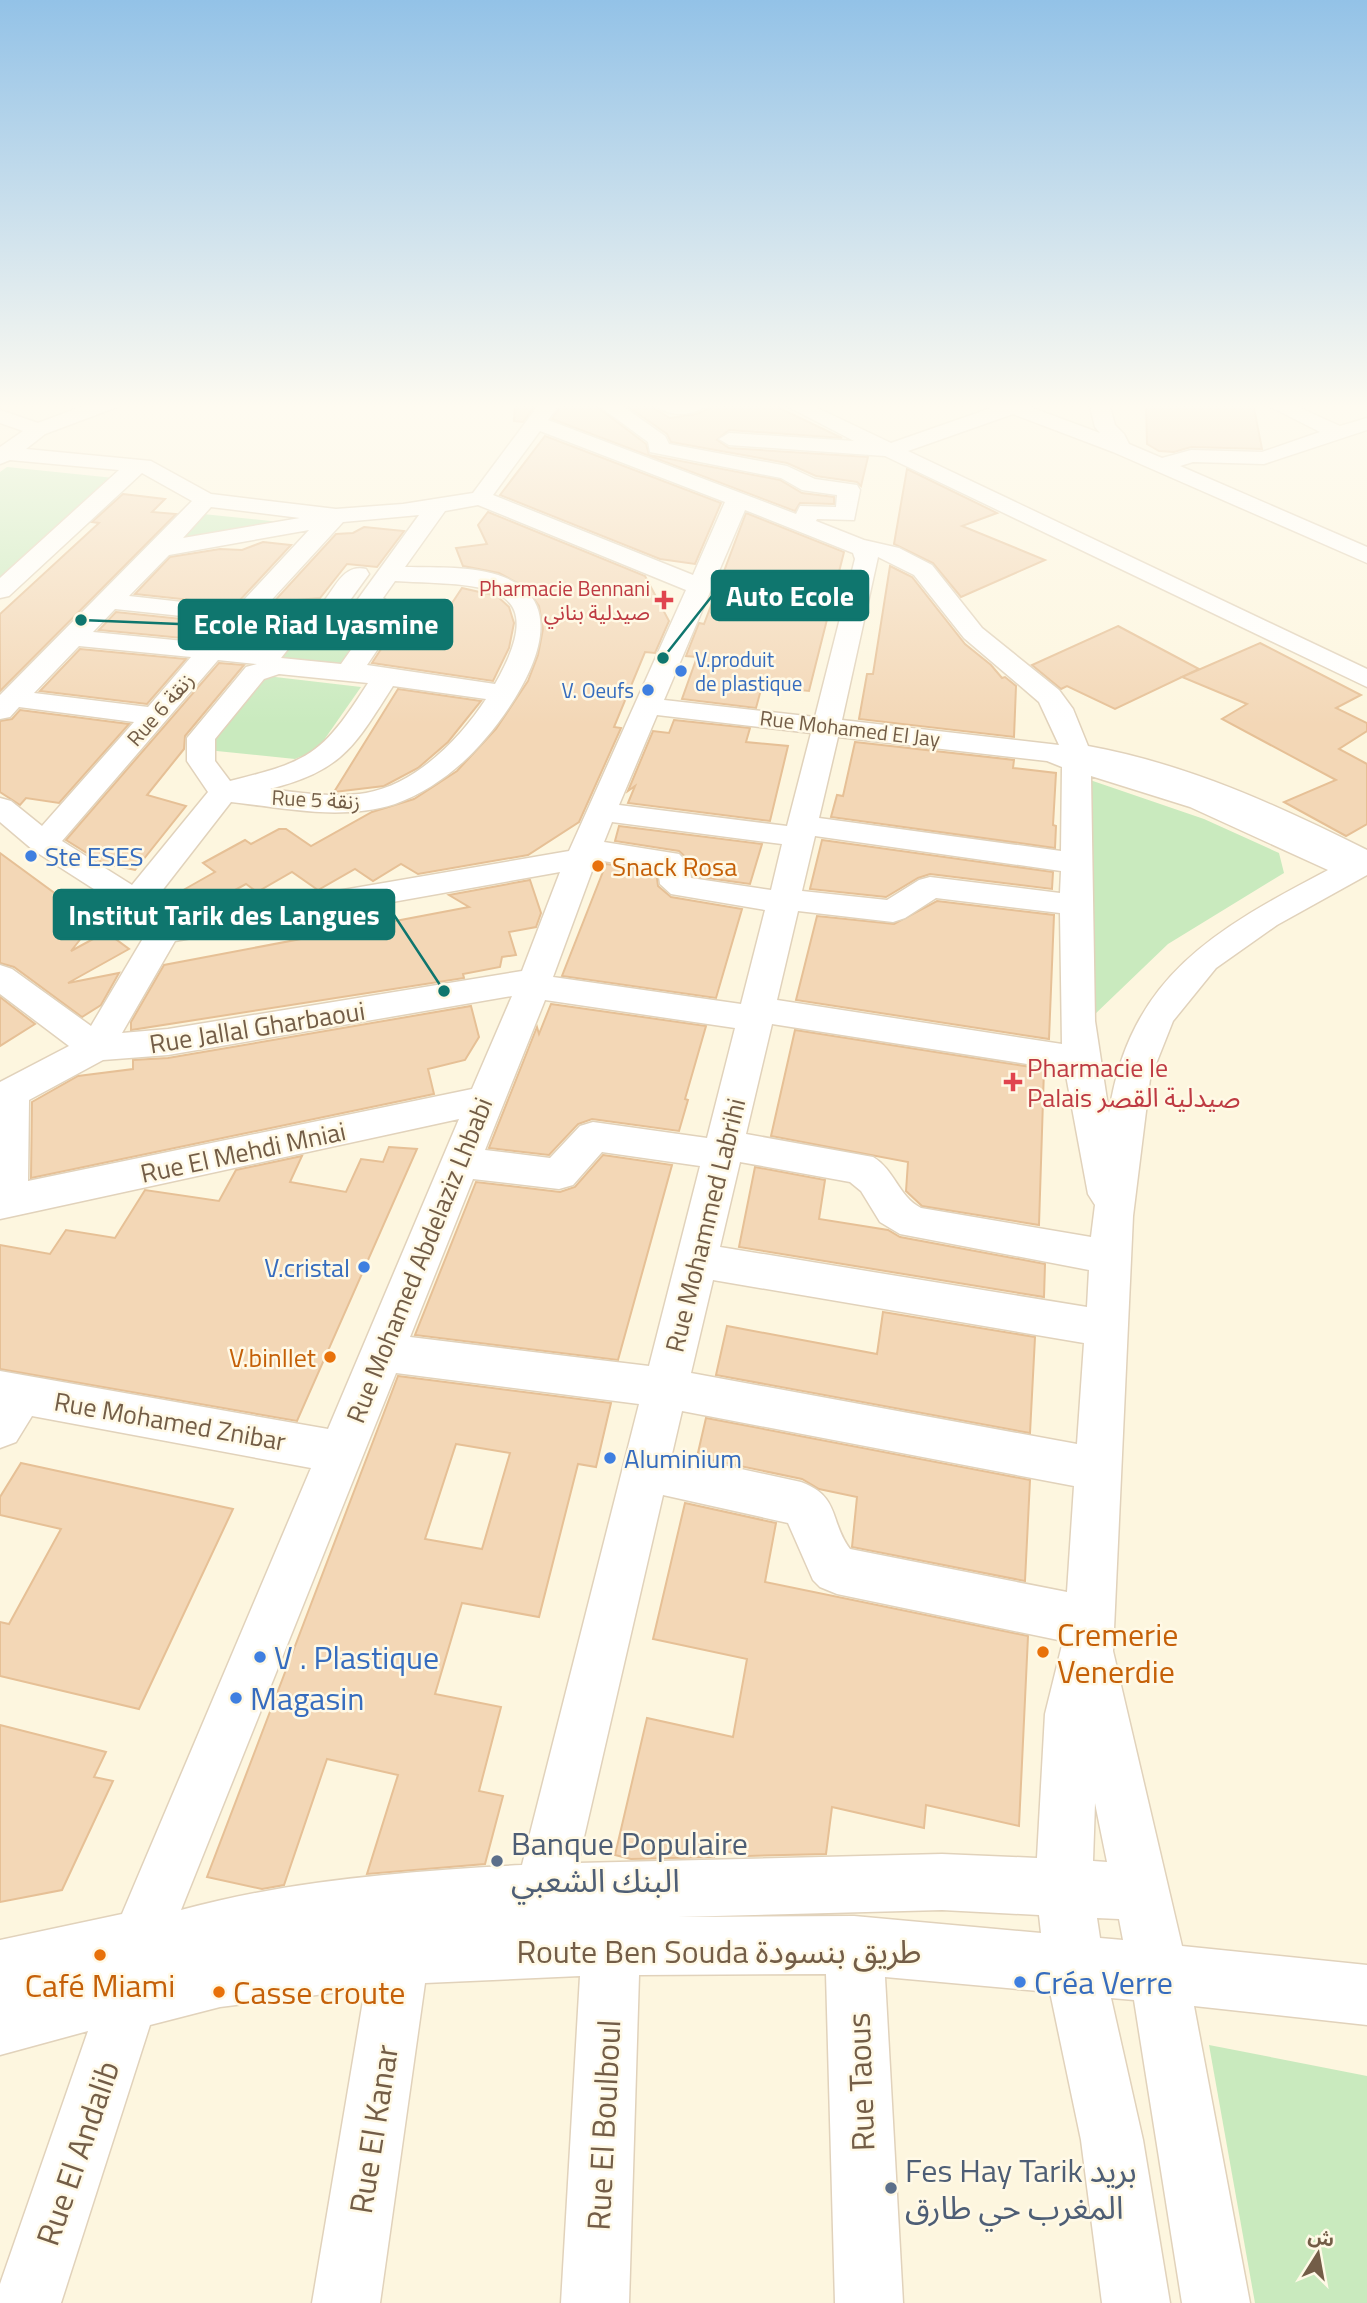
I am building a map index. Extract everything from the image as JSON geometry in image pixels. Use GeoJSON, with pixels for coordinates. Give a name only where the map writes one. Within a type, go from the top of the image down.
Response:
{"type":"FeatureCollection","features":[{"type":"Feature","properties":{"kind":"street"},"geometry":{"type":"LineString","coordinates":[[0,591],[88,510]]}},
{"type":"Feature","properties":{"kind":"street"},"geometry":{"type":"LineString","coordinates":[[6,705],[161,549],[196,510]]}},
{"type":"Feature","properties":{"kind":"street"},"geometry":{"type":"LineString","coordinates":[[281,510],[335,518]]}},
{"type":"Feature","properties":{"kind":"street"},"geometry":{"type":"LineString","coordinates":[[161,549],[335,518],[399,510]]}},
{"type":"Feature","properties":{"kind":"street"},"geometry":{"type":"LineString","coordinates":[[411,613],[380,609],[372,604],[373,592],[434,510]]}},
{"type":"Feature","properties":{"kind":"street"},"geometry":{"type":"LineString","coordinates":[[512,510],[699,586]]}},
{"type":"Feature","properties":{"kind":"street","name":"Rue Mohamed Abdelaziz Lhbabi"},"geometry":{"type":"LineString","coordinates":[[137,1969],[340,1452],[534,983],[584,854],[733,510]]}},
{"type":"Feature","properties":{"kind":"street"},"geometry":{"type":"LineString","coordinates":[[764,510],[803,524],[862,552],[891,553],[923,570],[973,633],[1049,696],[1059,709],[1068,755],[1076,863],[1077,1021],[1086,1096],[1112,1216]]}},
{"type":"Feature","properties":{"kind":"street"},"geometry":{"type":"LineString","coordinates":[[803,524],[808,510]]}},
{"type":"Feature","properties":{"kind":"street"},"geometry":{"type":"LineString","coordinates":[[812,510],[846,515],[847,510]]}},
{"type":"Feature","properties":{"kind":"street"},"geometry":{"type":"LineString","coordinates":[[1017,510],[1367,679]]}},
{"type":"Feature","properties":{"kind":"street"},"geometry":{"type":"LineString","coordinates":[[1262,510],[1367,556]]}},
{"type":"Feature","properties":{"kind":"street","name":"Rue 6 زنقة"},"geometry":{"type":"LineString","coordinates":[[44,843],[254,601],[335,518]]}},
{"type":"Feature","properties":{"kind":"street","name":"Rue Mohammed Labrihi"},"geometry":{"type":"LineString","coordinates":[[543,1892],[756,1014],[825,724],[862,552]]}},
{"type":"Feature","properties":{"kind":"street","name":"Rue 5 زنقة"},"geometry":{"type":"LineString","coordinates":[[223,792],[338,803],[370,801],[405,790],[463,747],[486,721],[503,693],[530,631],[523,602],[513,591],[494,582],[388,573]]}},
{"type":"Feature","properties":{"kind":"street"},"geometry":{"type":"LineString","coordinates":[[254,601],[309,609],[331,609],[357,574]]}},
{"type":"Feature","properties":{"kind":"street"},"geometry":{"type":"LineString","coordinates":[[107,601],[191,609]]}},
{"type":"Feature","properties":{"kind":"street"},"geometry":{"type":"LineString","coordinates":[[71,638],[269,657],[309,609]]}},
{"type":"Feature","properties":{"kind":"street"},"geometry":{"type":"LineString","coordinates":[[379,628],[351,669],[393,678],[503,693]]}},
{"type":"Feature","properties":{"kind":"street"},"geometry":{"type":"LineString","coordinates":[[136,902],[223,792],[300,770],[329,754],[342,742],[381,679],[372,675],[277,666],[255,673],[201,737],[201,761],[223,792]]}},
{"type":"Feature","properties":{"kind":"street"},"geometry":{"type":"LineString","coordinates":[[6,705],[153,716]]}},
{"type":"Feature","properties":{"kind":"street","name":"Rue Mohamed El Jay"},"geometry":{"type":"LineString","coordinates":[[647,706],[825,724],[1068,755],[1181,793],[1279,835],[1361,864]]}},
{"type":"Feature","properties":{"kind":"street"},"geometry":{"type":"LineString","coordinates":[[0,807],[44,843],[136,902],[163,932]]}},
{"type":"Feature","properties":{"kind":"street"},"geometry":{"type":"LineString","coordinates":[[602,812],[799,831],[1076,863]]}},
{"type":"Feature","properties":{"kind":"street"},"geometry":{"type":"LineString","coordinates":[[4,1203],[11,1093],[96,1048],[163,932],[584,854],[668,861],[673,864],[676,884],[682,887],[783,900],[893,911],[930,887],[1076,905]]}},
{"type":"Feature","properties":{"kind":"street"},"geometry":{"type":"LineString","coordinates":[[1136,2303],[1112,2140],[1074,1964],[1064,1886],[1071,1714],[1089,1636],[1112,1216],[1132,1079],[1157,1017],[1204,960],[1265,917],[1361,864]]}},
{"type":"Feature","properties":{"kind":"street"},"geometry":{"type":"LineString","coordinates":[[0,977],[96,1048]]}},
{"type":"Feature","properties":{"kind":"street","name":"Rue Jallal Gharbaoui"},"geometry":{"type":"LineString","coordinates":[[96,1048],[167,1042],[534,983],[1082,1060]]}},
{"type":"Feature","properties":{"kind":"street","name":"Rue El Mehdi Mniai"},"geometry":{"type":"LineString","coordinates":[[4,1203],[485,1100]]}},
{"type":"Feature","properties":{"kind":"street"},"geometry":{"type":"LineString","coordinates":[[460,1162],[559,1174],[593,1136],[859,1168],[874,1177],[898,1217],[914,1223],[1110,1257]]}},
{"type":"Feature","properties":{"kind":"street"},"geometry":{"type":"LineString","coordinates":[[697,1260],[1105,1328]]}},
{"type":"Feature","properties":{"kind":"street"},"geometry":{"type":"LineString","coordinates":[[382,1352],[666,1388],[1098,1468]]}},
{"type":"Feature","properties":{"kind":"street","name":"Rue Mohamed Znibar"},"geometry":{"type":"LineString","coordinates":[[7,1404],[340,1452]]}},
{"type":"Feature","properties":{"kind":"street"},"geometry":{"type":"LineString","coordinates":[[646,1470],[801,1504],[809,1513],[826,1555],[837,1570],[1089,1636]]}},
{"type":"Feature","properties":{"kind":"street"},"geometry":{"type":"LineString","coordinates":[[1089,1636],[1181,2088],[1216,2303]]}},
{"type":"Feature","properties":{"kind":"street","name":"Route Ben Souda طريق بنسودة"},"geometry":{"type":"LineString","coordinates":[[0,2025],[137,1969],[228,1926],[408,1900],[543,1892],[878,1882],[1064,1886],[1142,1892]]}},
{"type":"Feature","properties":{"kind":"street","name":"Route Ben Souda طريق بنسودة"},"geometry":{"type":"LineString","coordinates":[[0,1969],[137,1969],[220,1978],[400,1955],[537,1947],[854,1945],[1074,1964],[1367,1995]]}},
{"type":"Feature","properties":{"kind":"street","name":"Rue Taous"},"geometry":{"type":"LineString","coordinates":[[854,1945],[869,2303]]}},
{"type":"Feature","properties":{"kind":"street","name":"Rue El Boulboul"},"geometry":{"type":"LineString","coordinates":[[595,2303],[611,1947]]}},
{"type":"Feature","properties":{"kind":"street","name":"Rue El Kanar"},"geometry":{"type":"LineString","coordinates":[[346,2303],[400,1955]]}},
{"type":"Feature","properties":{"kind":"street","name":"Rue El Andalib"},"geometry":{"type":"LineString","coordinates":[[27,2303],[137,1969]]}},
{"type":"Feature","properties":{"kind":"green space"},"geometry":{"type":"Polygon","coordinates":[[[0,510],[77,510],[0,578],[0,510]]]}},
{"type":"Feature","properties":{"kind":"green space"},"geometry":{"type":"Polygon","coordinates":[[[203,514],[290,523],[192,537],[181,535],[203,514]]]}},
{"type":"Feature","properties":{"kind":"green space"},"geometry":{"type":"Polygon","coordinates":[[[312,612],[378,618],[346,669],[274,664],[312,612]]]}},
{"type":"Feature","properties":{"kind":"green space"},"geometry":{"type":"Polygon","coordinates":[[[258,675],[361,687],[317,750],[295,759],[207,750],[258,675]]]}},
{"type":"Feature","properties":{"kind":"green space"},"geometry":{"type":"Polygon","coordinates":[[[1090,780],[1204,819],[1279,853],[1284,873],[1168,944],[1093,1016],[1090,780]]]}},
{"type":"Feature","properties":{"kind":"green space"},"geometry":{"type":"Polygon","coordinates":[[[1209,2045],[1367,2076],[1367,2303],[1255,2303],[1209,2045]]]}},
{"type":"Feature","properties":{"kind":"building"},"geometry":{"type":"Polygon","coordinates":[[[105,510],[154,510],[152,512],[176,514],[0,691],[0,614],[99,523],[92,522],[105,510]]]}},
{"type":"Feature","properties":{"kind":"building"},"geometry":{"type":"Polygon","coordinates":[[[539,510],[718,510],[695,564],[660,559],[539,510]]]}},
{"type":"Feature","properties":{"kind":"building"},"geometry":{"type":"Polygon","coordinates":[[[900,510],[992,510],[997,513],[962,526],[1045,560],[961,597],[933,563],[894,544],[900,510]]]}},
{"type":"Feature","properties":{"kind":"building"},"geometry":{"type":"Polygon","coordinates":[[[488,512],[645,576],[669,621],[655,653],[645,652],[614,727],[621,728],[579,822],[528,855],[418,874],[401,864],[373,881],[355,869],[318,890],[292,872],[257,892],[246,884],[200,909],[178,893],[215,872],[203,863],[245,840],[251,844],[279,829],[286,829],[311,846],[372,812],[414,799],[457,771],[496,729],[528,681],[538,655],[543,629],[539,606],[525,587],[499,573],[463,566],[456,548],[487,544],[478,525],[488,512]]]}},
{"type":"Feature","properties":{"kind":"building"},"geometry":{"type":"Polygon","coordinates":[[[746,513],[844,552],[809,691],[762,686],[756,708],[682,699],[697,657],[686,656],[699,623],[704,624],[746,513]]]}},
{"type":"Feature","properties":{"kind":"building"},"geometry":{"type":"Polygon","coordinates":[[[364,527],[404,531],[377,567],[347,564],[320,598],[297,600],[261,645],[236,643],[336,534],[353,533],[364,527]]]}},
{"type":"Feature","properties":{"kind":"building"},"geometry":{"type":"Polygon","coordinates":[[[263,542],[291,545],[203,640],[99,630],[116,612],[191,620],[201,616],[207,609],[200,601],[135,594],[170,557],[220,549],[242,550],[263,542]]]}},
{"type":"Feature","properties":{"kind":"building"},"geometry":{"type":"Polygon","coordinates":[[[890,566],[912,577],[965,644],[991,665],[1002,678],[1005,677],[1016,686],[1014,737],[859,719],[867,674],[873,674],[890,566]]]}},
{"type":"Feature","properties":{"kind":"building"},"geometry":{"type":"Polygon","coordinates":[[[462,588],[497,596],[509,607],[514,623],[509,648],[493,681],[372,663],[394,629],[394,622],[437,626],[462,588]]]}},
{"type":"Feature","properties":{"kind":"building"},"geometry":{"type":"Polygon","coordinates":[[[1118,626],[1199,669],[1115,709],[1067,686],[1061,689],[1032,665],[1118,626]]]}},
{"type":"Feature","properties":{"kind":"building"},"geometry":{"type":"Polygon","coordinates":[[[1260,643],[1361,695],[1336,708],[1367,723],[1367,731],[1339,749],[1367,764],[1367,824],[1346,836],[1284,802],[1336,780],[1222,719],[1247,704],[1182,677],[1260,643]]]}},
{"type":"Feature","properties":{"kind":"building"},"geometry":{"type":"Polygon","coordinates":[[[80,649],[186,659],[147,704],[40,691],[80,649]]]}},
{"type":"Feature","properties":{"kind":"building"},"geometry":{"type":"Polygon","coordinates":[[[219,663],[244,665],[185,736],[184,749],[147,795],[186,806],[135,870],[103,863],[66,840],[219,663]]]}},
{"type":"Feature","properties":{"kind":"building"},"geometry":{"type":"Polygon","coordinates":[[[398,689],[481,701],[448,742],[418,768],[384,786],[334,792],[398,689]]]}},
{"type":"Feature","properties":{"kind":"building"},"geometry":{"type":"Polygon","coordinates":[[[20,710],[129,724],[59,803],[26,798],[20,805],[0,792],[0,721],[12,719],[20,710]]]}},
{"type":"Feature","properties":{"kind":"building"},"geometry":{"type":"Polygon","coordinates":[[[674,720],[750,728],[746,742],[788,746],[770,821],[628,803],[635,786],[628,791],[653,731],[669,733],[674,720]]]}},
{"type":"Feature","properties":{"kind":"building"},"geometry":{"type":"Polygon","coordinates":[[[855,742],[1014,760],[1013,768],[1056,773],[1053,825],[1056,826],[1055,848],[831,817],[837,795],[843,796],[855,742]]]}},
{"type":"Feature","properties":{"kind":"building"},"geometry":{"type":"Polygon","coordinates":[[[619,826],[762,844],[750,884],[693,876],[691,862],[679,851],[615,841],[619,826]]]}},
{"type":"Feature","properties":{"kind":"building"},"geometry":{"type":"Polygon","coordinates":[[[822,840],[1053,872],[1052,889],[930,874],[886,897],[810,889],[822,840]]]}},
{"type":"Feature","properties":{"kind":"building"},"geometry":{"type":"Polygon","coordinates":[[[0,853],[94,922],[71,951],[106,932],[129,949],[68,983],[119,973],[101,1005],[82,1017],[14,967],[0,963],[0,853]]]}},
{"type":"Feature","properties":{"kind":"building"},"geometry":{"type":"Polygon","coordinates":[[[606,864],[656,871],[658,886],[671,897],[742,909],[716,998],[562,976],[606,864]]]}},
{"type":"Feature","properties":{"kind":"building"},"geometry":{"type":"Polygon","coordinates":[[[530,880],[541,913],[536,927],[509,932],[516,955],[502,957],[500,967],[463,974],[464,978],[131,1030],[131,1022],[164,965],[469,907],[449,895],[530,880]]]}},
{"type":"Feature","properties":{"kind":"building"},"geometry":{"type":"Polygon","coordinates":[[[937,901],[1054,915],[1049,1039],[796,1000],[817,916],[894,924],[937,901]]]}},
{"type":"Feature","properties":{"kind":"building"},"geometry":{"type":"Polygon","coordinates":[[[0,997],[35,1024],[0,1046],[0,997]]]}},
{"type":"Feature","properties":{"kind":"building"},"geometry":{"type":"Polygon","coordinates":[[[551,1004],[706,1026],[685,1099],[688,1100],[679,1131],[592,1119],[578,1124],[549,1155],[489,1148],[537,1027],[539,1034],[551,1004]]]}},
{"type":"Feature","properties":{"kind":"building"},"geometry":{"type":"Polygon","coordinates":[[[471,1006],[479,1037],[465,1060],[428,1069],[434,1094],[31,1178],[32,1102],[78,1076],[133,1069],[133,1060],[168,1058],[471,1006]]]}},
{"type":"Feature","properties":{"kind":"building"},"geometry":{"type":"Polygon","coordinates":[[[795,1030],[1044,1069],[1039,1225],[922,1206],[906,1191],[908,1162],[771,1136],[795,1030]]]}},
{"type":"Feature","properties":{"kind":"building"},"geometry":{"type":"Polygon","coordinates":[[[389,1147],[417,1149],[297,1421],[0,1369],[0,1245],[50,1254],[66,1230],[115,1238],[145,1190],[219,1201],[236,1170],[302,1156],[290,1182],[346,1192],[361,1159],[383,1162],[389,1147]]]}},
{"type":"Feature","properties":{"kind":"building"},"geometry":{"type":"Polygon","coordinates":[[[603,1155],[672,1165],[618,1360],[415,1335],[476,1182],[560,1192],[575,1187],[603,1155]]]}},
{"type":"Feature","properties":{"kind":"building"},"geometry":{"type":"Polygon","coordinates":[[[755,1167],[825,1180],[819,1219],[888,1230],[900,1237],[1045,1264],[1044,1297],[739,1247],[755,1167]]]}},
{"type":"Feature","properties":{"kind":"building"},"geometry":{"type":"Polygon","coordinates":[[[883,1312],[1035,1337],[1030,1433],[716,1375],[727,1326],[877,1354],[883,1312]]]}},
{"type":"Feature","properties":{"kind":"building"},"geometry":{"type":"Polygon","coordinates":[[[398,1376],[611,1403],[596,1467],[578,1464],[539,1617],[462,1603],[435,1694],[501,1707],[479,1791],[503,1796],[485,1864],[367,1874],[398,1775],[327,1759],[284,1885],[262,1889],[207,1877],[398,1376]],[[456,1444],[425,1539],[482,1549],[510,1453],[456,1444]]]}},
{"type":"Feature","properties":{"kind":"building"},"geometry":{"type":"Polygon","coordinates":[[[706,1418],[1030,1480],[1025,1581],[852,1547],[857,1497],[819,1489],[802,1479],[697,1457],[706,1418]]]}},
{"type":"Feature","properties":{"kind":"building"},"geometry":{"type":"Polygon","coordinates":[[[21,1463],[233,1509],[139,1709],[0,1676],[0,1622],[9,1624],[61,1529],[0,1515],[0,1497],[21,1463]]]}},
{"type":"Feature","properties":{"kind":"building"},"geometry":{"type":"Polygon","coordinates":[[[685,1503],[776,1523],[765,1582],[1028,1636],[1019,1826],[926,1805],[924,1828],[832,1807],[826,1854],[747,1856],[716,1849],[714,1857],[631,1859],[615,1855],[647,1718],[733,1737],[747,1659],[653,1639],[685,1503]]]}},
{"type":"Feature","properties":{"kind":"building"},"geometry":{"type":"Polygon","coordinates":[[[0,1725],[106,1752],[94,1777],[113,1781],[62,1890],[0,1902],[0,1725]]]}},
{"type":"Feature","properties":{"kind":"place","name":"Pharmacie Bennani صيدلية بناني"},"geometry":{"type":"Point","coordinates":[664,600]}},
{"type":"Feature","properties":{"kind":"place","name":"Ecole Riad Lyasmine"},"geometry":{"type":"Point","coordinates":[81,620]}},
{"type":"Feature","properties":{"kind":"place","name":"Auto Ecole"},"geometry":{"type":"Point","coordinates":[663,658]}},
{"type":"Feature","properties":{"kind":"place","name":"V.produit de plastique"},"geometry":{"type":"Point","coordinates":[681,671]}},
{"type":"Feature","properties":{"kind":"place","name":"V. Oeufs"},"geometry":{"type":"Point","coordinates":[648,690]}},
{"type":"Feature","properties":{"kind":"place","name":"Ste ESES"},"geometry":{"type":"Point","coordinates":[31,856]}},
{"type":"Feature","properties":{"kind":"place","name":"Snack Rosa"},"geometry":{"type":"Point","coordinates":[598,866]}},
{"type":"Feature","properties":{"kind":"place","name":"Institut Tarik des Langues"},"geometry":{"type":"Point","coordinates":[444,991]}},
{"type":"Feature","properties":{"kind":"place","name":"Pharmacie le Palais صيدلية القصر"},"geometry":{"type":"Point","coordinates":[1013,1082]}},
{"type":"Feature","properties":{"kind":"place","name":"V.cristal"},"geometry":{"type":"Point","coordinates":[364,1267]}},
{"type":"Feature","properties":{"kind":"place","name":"V.binllet"},"geometry":{"type":"Point","coordinates":[330,1357]}},
{"type":"Feature","properties":{"kind":"place","name":"Aluminium"},"geometry":{"type":"Point","coordinates":[610,1458]}},
{"type":"Feature","properties":{"kind":"place","name":"Cremerie Venerdie"},"geometry":{"type":"Point","coordinates":[1043,1652]}},
{"type":"Feature","properties":{"kind":"place","name":"V . Plastique"},"geometry":{"type":"Point","coordinates":[260,1657]}},
{"type":"Feature","properties":{"kind":"place","name":"Magasin"},"geometry":{"type":"Point","coordinates":[236,1698]}},
{"type":"Feature","properties":{"kind":"place","name":"Banque Populaire البنك الشعبي"},"geometry":{"type":"Point","coordinates":[497,1861]}},
{"type":"Feature","properties":{"kind":"place","name":"Café Miami"},"geometry":{"type":"Point","coordinates":[100,1955]}},
{"type":"Feature","properties":{"kind":"place","name":"Créa Verre"},"geometry":{"type":"Point","coordinates":[1020,1982]}},
{"type":"Feature","properties":{"kind":"place","name":"Casse croute"},"geometry":{"type":"Point","coordinates":[219,1992]}},
{"type":"Feature","properties":{"kind":"place","name":"Fes Hay Tarik بريد المغرب حي طارق"},"geometry":{"type":"Point","coordinates":[891,2188]}}]}
